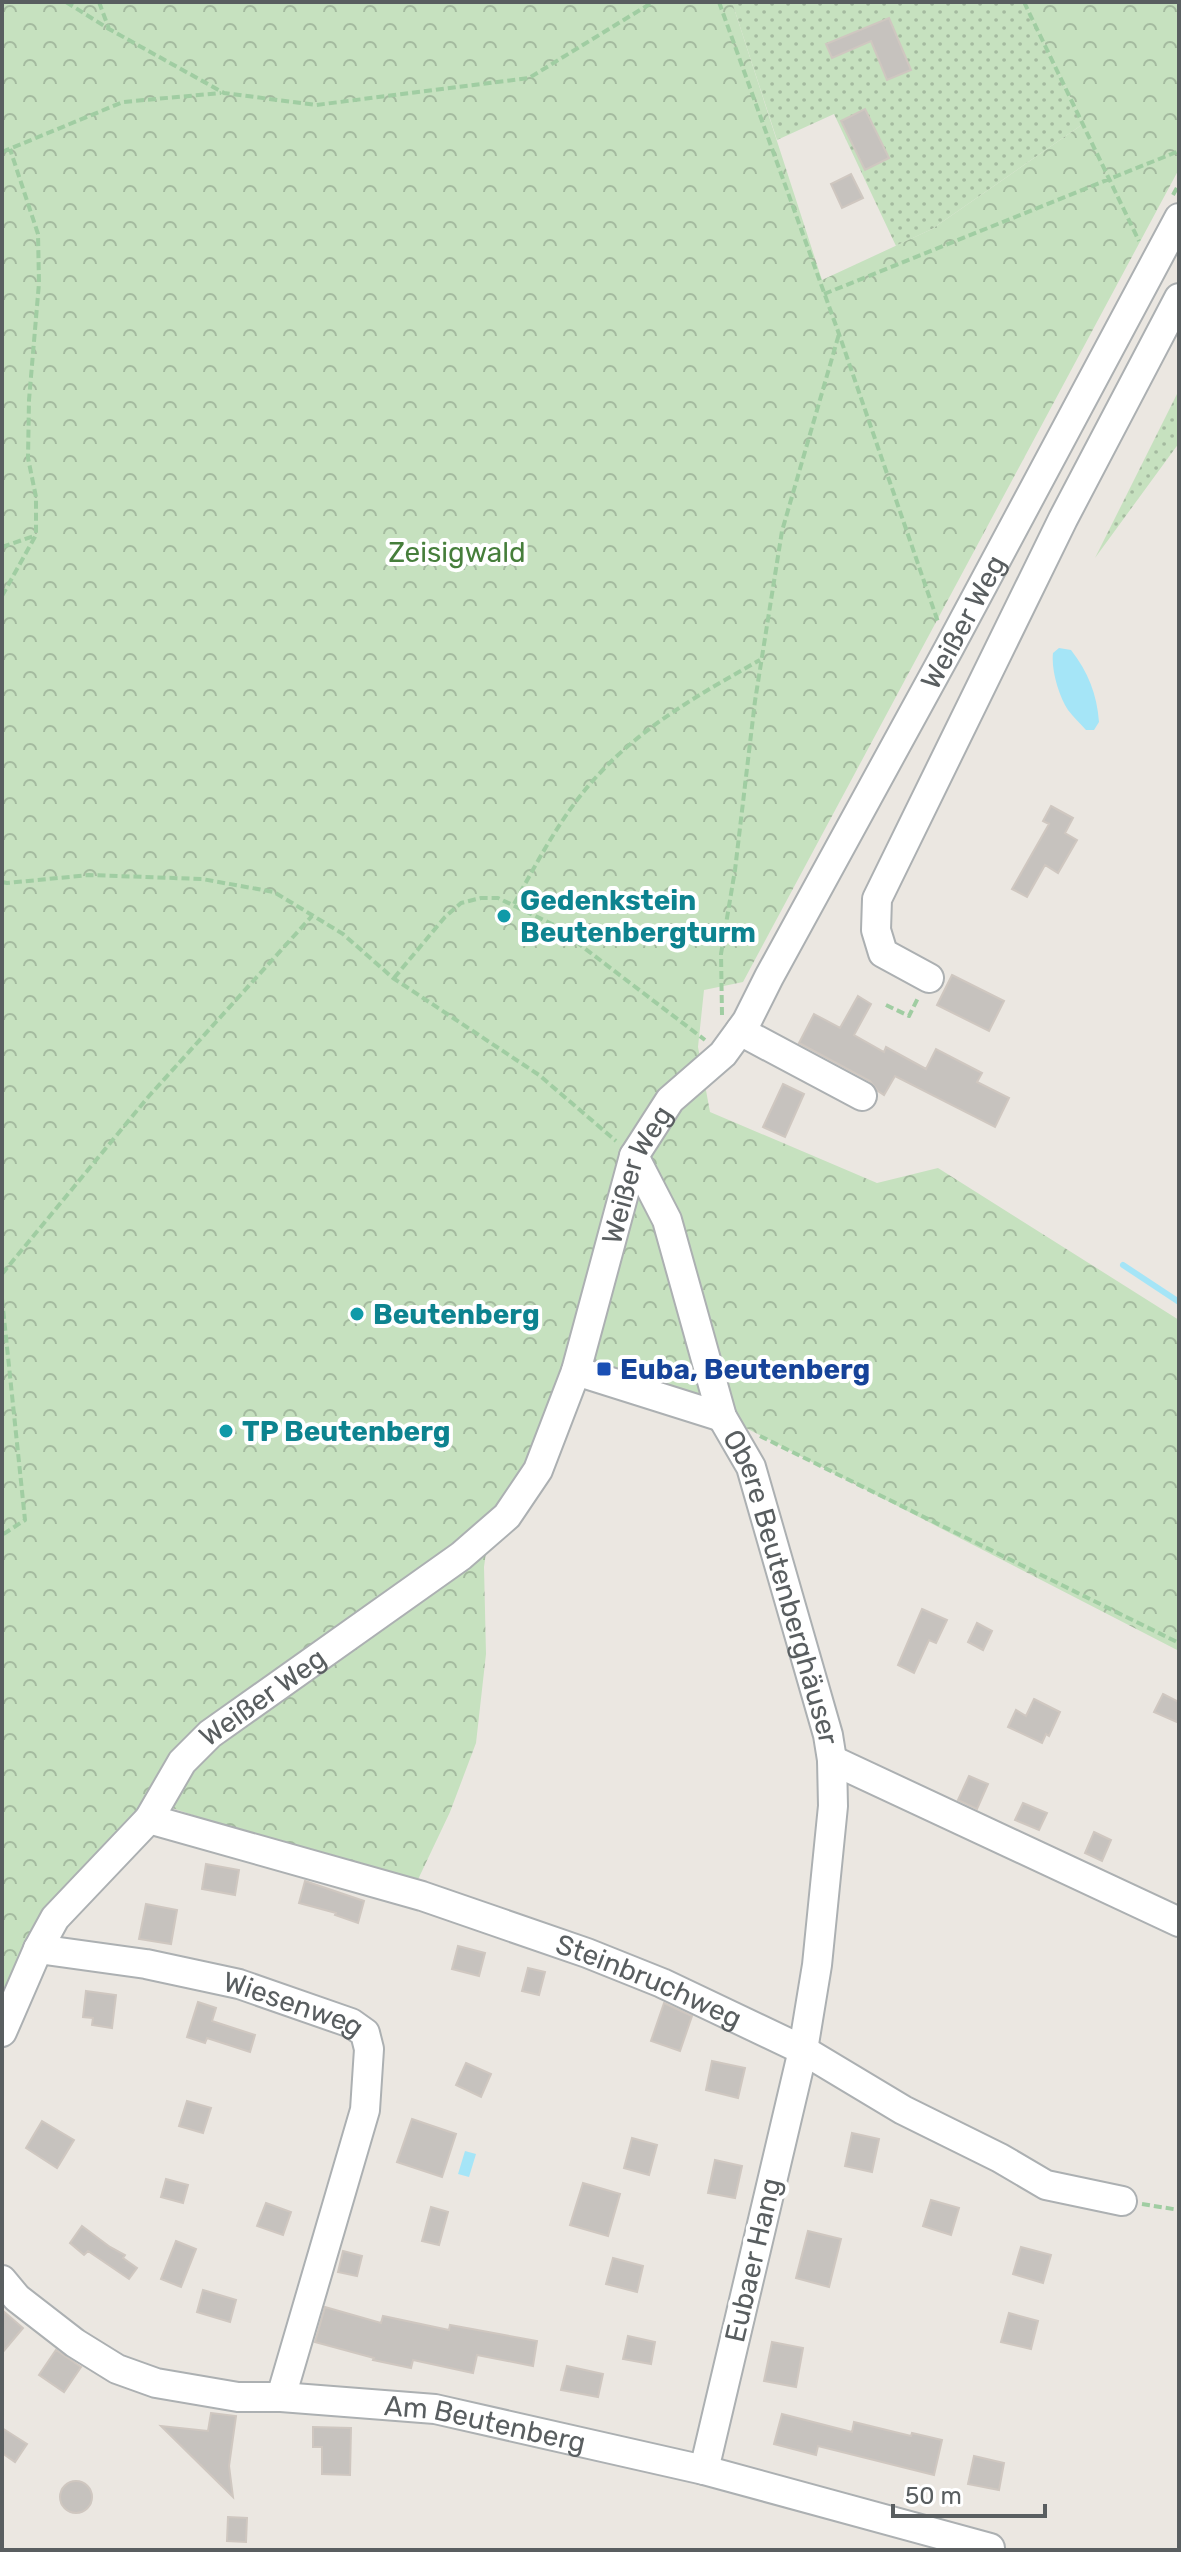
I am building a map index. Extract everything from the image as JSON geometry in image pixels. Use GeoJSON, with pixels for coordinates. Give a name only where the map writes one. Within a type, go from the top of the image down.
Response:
{"type":"FeatureCollection","features":[{"type":"Feature","properties":{"kind":"street","name":"Weißer Weg"},"geometry":{"type":"LineString","coordinates":[[2,2032],[55,1918],[149,1819],[182,1762],[210,1734],[461,1556],[507,1516],[538,1470],[576,1371],[634,1156],[670,1100],[723,1054],[740,1031],[1179,218]]}},
{"type":"Feature","properties":{"kind":"street"},"geometry":{"type":"LineString","coordinates":[[923,989],[883,953],[876,930],[877,899],[1063,519],[1179,298]]}},
{"type":"Feature","properties":{"kind":"street"},"geometry":{"type":"LineString","coordinates":[[740,1031],[862,1096]]}},
{"type":"Feature","properties":{"kind":"street","name":"Obere Beutenberghäuser"},"geometry":{"type":"LineString","coordinates":[[634,1156],[667,1220],[722,1417],[751,1467],[828,1735],[833,1806],[817,1965],[803,2050]]}},
{"type":"Feature","properties":{"kind":"street"},"geometry":{"type":"LineString","coordinates":[[576,1371],[722,1417]]}},
{"type":"Feature","properties":{"kind":"street","name":"Obere Beutenberghäuser"},"geometry":{"type":"LineString","coordinates":[[832,1760],[1179,1922]]}},
{"type":"Feature","properties":{"kind":"street","name":"Steinbruchweg"},"geometry":{"type":"LineString","coordinates":[[149,1819],[422,1896],[587,1953],[662,1983],[803,2050],[903,2110],[1000,2158],[1046,2185],[1122,2201]]}},
{"type":"Feature","properties":{"kind":"street","name":"Wiesenweg"},"geometry":{"type":"LineString","coordinates":[[38,1949],[146,1964],[239,1984],[351,2023],[365,2033],[369,2049],[365,2110],[281,2397]]}},
{"type":"Feature","properties":{"kind":"street","name":"Eubaer Hang"},"geometry":{"type":"LineString","coordinates":[[704,2470],[803,2050]]}},
{"type":"Feature","properties":{"kind":"street","name":"Am Beutenberg"},"geometry":{"type":"LineString","coordinates":[[2,2280],[17,2298],[75,2343],[117,2369],[156,2383],[238,2397],[281,2397],[435,2409],[704,2470],[990,2548]]}},
{"type":"Feature","properties":{"kind":"path"},"geometry":{"type":"LineString","coordinates":[[66,2],[224,93]]}},
{"type":"Feature","properties":{"kind":"path"},"geometry":{"type":"LineString","coordinates":[[99,2],[109,29]]}},
{"type":"Feature","properties":{"kind":"path"},"geometry":{"type":"LineString","coordinates":[[2,152],[123,102],[224,93],[316,105],[529,78],[653,2]]}},
{"type":"Feature","properties":{"kind":"path"},"geometry":{"type":"LineString","coordinates":[[719,2],[839,334],[948,650]]}},
{"type":"Feature","properties":{"kind":"path"},"geometry":{"type":"LineString","coordinates":[[1024,2],[1152,268]]}},
{"type":"Feature","properties":{"kind":"path"},"geometry":{"type":"LineString","coordinates":[[2,596],[36,535],[36,497],[28,458],[29,400],[39,283],[38,234],[10,149]]}},
{"type":"Feature","properties":{"kind":"path"},"geometry":{"type":"LineString","coordinates":[[824,294],[1179,151]]}},
{"type":"Feature","properties":{"kind":"path"},"geometry":{"type":"LineString","coordinates":[[723,1054],[721,954],[735,870],[761,659],[782,531],[839,334]]}},
{"type":"Feature","properties":{"kind":"path"},"geometry":{"type":"LineString","coordinates":[[2,547],[36,535]]}},
{"type":"Feature","properties":{"kind":"path"},"geometry":{"type":"LineString","coordinates":[[514,904],[554,832],[598,775],[639,737],[712,687],[761,659]]}},
{"type":"Feature","properties":{"kind":"path"},"geometry":{"type":"LineString","coordinates":[[2,882],[89,875],[202,879],[274,892],[343,934],[393,978],[539,1075],[634,1156]]}},
{"type":"Feature","properties":{"kind":"path"},"geometry":{"type":"LineString","coordinates":[[393,978],[445,917],[461,903],[498,898],[554,925],[723,1054]]}},
{"type":"Feature","properties":{"kind":"path"},"geometry":{"type":"LineString","coordinates":[[2,1274],[149,1096],[312,916]]}},
{"type":"Feature","properties":{"kind":"path"},"geometry":{"type":"LineString","coordinates":[[886,1005],[909,1016],[923,989]]}},
{"type":"Feature","properties":{"kind":"path"},"geometry":{"type":"LineString","coordinates":[[2,1299],[25,1520],[2,1535]]}},
{"type":"Feature","properties":{"kind":"path"},"geometry":{"type":"LineString","coordinates":[[722,1417],[1179,1643]]}},
{"type":"Feature","properties":{"kind":"path"},"geometry":{"type":"LineString","coordinates":[[1122,2201],[1179,2210]]}},
{"type":"Feature","properties":{"kind":"green space","name":"Zeisigwald"},"geometry":{"type":"Polygon","coordinates":[[[2,2],[732,2],[822,280],[932,229],[1083,124],[1025,2],[1179,2],[1179,169],[743,982],[704,990],[698,1047],[710,1112],[877,1183],[938,1168],[1179,1320],[1179,1651],[742,1426],[566,1362],[536,1457],[491,1517],[484,1567],[486,1654],[476,1743],[450,1812],[413,1890],[169,1807],[15,1968],[2,1996],[2,2]]]}},
{"type":"Feature","properties":{"kind":"green space"},"geometry":{"type":"Polygon","coordinates":[[[732,2],[1025,2],[1083,124],[932,229],[896,246],[834,114],[777,140],[732,2]]]}},
{"type":"Feature","properties":{"kind":"green space"},"geometry":{"type":"Polygon","coordinates":[[[1179,389],[1179,443],[1095,558],[1177,394],[1179,389]]]}},
{"type":"Feature","properties":{"kind":"water"},"geometry":{"type":"Polygon","coordinates":[[[1059,648],[1071,650],[1091,684],[1099,722],[1094,730],[1086,730],[1062,698],[1054,675],[1053,660],[1053,653],[1059,648]]]}},
{"type":"Feature","properties":{"kind":"water"},"geometry":{"type":"Polygon","coordinates":[[[465,2151],[476,2154],[469,2177],[458,2174],[465,2151]]]}},
{"type":"Feature","properties":{"kind":"building"},"geometry":{"type":"Polygon","coordinates":[[[889,18],[911,70],[887,80],[871,41],[832,58],[826,44],[889,18]]]}},
{"type":"Feature","properties":{"kind":"building"},"geometry":{"type":"Polygon","coordinates":[[[865,109],[889,158],[865,170],[841,121],[865,109]]]}},
{"type":"Feature","properties":{"kind":"building"},"geometry":{"type":"Polygon","coordinates":[[[851,174],[863,198],[842,208],[831,184],[851,174]]]}},
{"type":"Feature","properties":{"kind":"building"},"geometry":{"type":"Polygon","coordinates":[[[1051,806],[1073,818],[1065,833],[1077,840],[1058,873],[1045,865],[1027,897],[1012,889],[1049,824],[1043,821],[1051,806]]]}},
{"type":"Feature","properties":{"kind":"building"},"geometry":{"type":"Polygon","coordinates":[[[952,975],[1004,1001],[989,1031],[937,1005],[952,975]]]}},
{"type":"Feature","properties":{"kind":"building"},"geometry":{"type":"Polygon","coordinates":[[[858,996],[871,1004],[854,1035],[884,1052],[886,1047],[926,1069],[936,1049],[982,1073],[977,1082],[1009,1098],[995,1127],[895,1076],[884,1095],[870,1081],[799,1043],[814,1014],[840,1028],[858,996]]]}},
{"type":"Feature","properties":{"kind":"building"},"geometry":{"type":"Polygon","coordinates":[[[783,1084],[804,1094],[785,1137],[763,1127],[783,1084]]]}},
{"type":"Feature","properties":{"kind":"building"},"geometry":{"type":"Polygon","coordinates":[[[922,1609],[947,1620],[936,1643],[929,1640],[914,1673],[898,1665],[922,1609]]]}},
{"type":"Feature","properties":{"kind":"building"},"geometry":{"type":"Polygon","coordinates":[[[977,1623],[992,1631],[983,1650],[968,1642],[977,1623]]]}},
{"type":"Feature","properties":{"kind":"building"},"geometry":{"type":"Polygon","coordinates":[[[1163,1694],[1179,1702],[1179,1723],[1154,1712],[1163,1694]]]}},
{"type":"Feature","properties":{"kind":"building"},"geometry":{"type":"Polygon","coordinates":[[[1034,1699],[1060,1712],[1049,1736],[1046,1734],[1042,1743],[1008,1727],[1016,1710],[1026,1716],[1034,1699]]]}},
{"type":"Feature","properties":{"kind":"building"},"geometry":{"type":"Polygon","coordinates":[[[969,1776],[988,1784],[977,1809],[958,1800],[969,1776]]]}},
{"type":"Feature","properties":{"kind":"building"},"geometry":{"type":"Polygon","coordinates":[[[1023,1803],[1047,1813],[1039,1830],[1015,1820],[1023,1803]]]}},
{"type":"Feature","properties":{"kind":"building"},"geometry":{"type":"Polygon","coordinates":[[[1094,1832],[1111,1840],[1102,1861],[1085,1853],[1094,1832]]]}},
{"type":"Feature","properties":{"kind":"building"},"geometry":{"type":"Polygon","coordinates":[[[206,1864],[239,1870],[235,1895],[202,1889],[206,1864]]]}},
{"type":"Feature","properties":{"kind":"building"},"geometry":{"type":"Polygon","coordinates":[[[305,1881],[364,1901],[358,1923],[336,1913],[299,1903],[305,1881]]]}},
{"type":"Feature","properties":{"kind":"building"},"geometry":{"type":"Polygon","coordinates":[[[146,1904],[177,1910],[171,1944],[139,1939],[146,1904]]]}},
{"type":"Feature","properties":{"kind":"building"},"geometry":{"type":"Polygon","coordinates":[[[458,1946],[485,1953],[479,1976],[452,1969],[458,1946]]]}},
{"type":"Feature","properties":{"kind":"building"},"geometry":{"type":"Polygon","coordinates":[[[528,1968],[545,1972],[539,1995],[522,1991],[528,1968]]]}},
{"type":"Feature","properties":{"kind":"building"},"geometry":{"type":"Polygon","coordinates":[[[86,1991],[116,1995],[112,2028],[92,2025],[93,2018],[83,2017],[86,1991]]]}},
{"type":"Feature","properties":{"kind":"building"},"geometry":{"type":"Polygon","coordinates":[[[198,2002],[216,2008],[212,2021],[255,2035],[250,2052],[207,2038],[205,2043],[187,2037],[198,2002]]]}},
{"type":"Feature","properties":{"kind":"building"},"geometry":{"type":"Polygon","coordinates":[[[664,2003],[692,2016],[680,2051],[651,2041],[664,2003]]]}},
{"type":"Feature","properties":{"kind":"building"},"geometry":{"type":"Polygon","coordinates":[[[712,2061],[745,2068],[738,2098],[706,2090],[712,2061]]]}},
{"type":"Feature","properties":{"kind":"building"},"geometry":{"type":"Polygon","coordinates":[[[466,2063],[491,2074],[481,2097],[456,2085],[466,2063]]]}},
{"type":"Feature","properties":{"kind":"building"},"geometry":{"type":"Polygon","coordinates":[[[187,2101],[211,2108],[203,2133],[179,2126],[187,2101]]]}},
{"type":"Feature","properties":{"kind":"building"},"geometry":{"type":"Polygon","coordinates":[[[412,2119],[456,2134],[442,2177],[397,2162],[412,2119]]]}},
{"type":"Feature","properties":{"kind":"building"},"geometry":{"type":"Polygon","coordinates":[[[42,2121],[74,2140],[57,2168],[26,2148],[42,2121]]]}},
{"type":"Feature","properties":{"kind":"building"},"geometry":{"type":"Polygon","coordinates":[[[852,2133],[879,2139],[872,2172],[845,2166],[852,2133]]]}},
{"type":"Feature","properties":{"kind":"building"},"geometry":{"type":"Polygon","coordinates":[[[632,2138],[657,2145],[649,2175],[624,2168],[632,2138]]]}},
{"type":"Feature","properties":{"kind":"building"},"geometry":{"type":"Polygon","coordinates":[[[715,2160],[742,2166],[735,2198],[708,2193],[715,2160]]]}},
{"type":"Feature","properties":{"kind":"building"},"geometry":{"type":"Polygon","coordinates":[[[166,2179],[188,2185],[183,2203],[161,2197],[166,2179]]]}},
{"type":"Feature","properties":{"kind":"building"},"geometry":{"type":"Polygon","coordinates":[[[583,2183],[620,2194],[608,2236],[570,2225],[583,2183]]]}},
{"type":"Feature","properties":{"kind":"building"},"geometry":{"type":"Polygon","coordinates":[[[931,2200],[959,2208],[951,2235],[923,2226],[931,2200]]]}},
{"type":"Feature","properties":{"kind":"building"},"geometry":{"type":"Polygon","coordinates":[[[266,2203],[291,2212],[283,2235],[257,2226],[266,2203]]]}},
{"type":"Feature","properties":{"kind":"building"},"geometry":{"type":"Polygon","coordinates":[[[431,2207],[448,2212],[439,2245],[422,2241],[431,2207]]]}},
{"type":"Feature","properties":{"kind":"building"},"geometry":{"type":"Polygon","coordinates":[[[82,2226],[125,2255],[123,2258],[137,2268],[129,2279],[88,2251],[84,2255],[70,2243],[82,2226]]]}},
{"type":"Feature","properties":{"kind":"building"},"geometry":{"type":"Polygon","coordinates":[[[808,2231],[841,2239],[829,2287],[796,2278],[808,2231]]]}},
{"type":"Feature","properties":{"kind":"building"},"geometry":{"type":"Polygon","coordinates":[[[176,2241],[196,2249],[181,2287],[161,2279],[176,2241]]]}},
{"type":"Feature","properties":{"kind":"building"},"geometry":{"type":"Polygon","coordinates":[[[1021,2247],[1051,2255],[1043,2283],[1013,2274],[1021,2247]]]}},
{"type":"Feature","properties":{"kind":"building"},"geometry":{"type":"Polygon","coordinates":[[[343,2251],[362,2256],[357,2276],[338,2272],[343,2251]]]}},
{"type":"Feature","properties":{"kind":"building"},"geometry":{"type":"Polygon","coordinates":[[[613,2258],[643,2266],[637,2292],[606,2284],[613,2258]]]}},
{"type":"Feature","properties":{"kind":"building"},"geometry":{"type":"Polygon","coordinates":[[[203,2290],[236,2300],[230,2322],[197,2312],[203,2290]]]}},
{"type":"Feature","properties":{"kind":"building"},"geometry":{"type":"Polygon","coordinates":[[[325,2307],[381,2323],[383,2316],[449,2330],[450,2325],[537,2341],[533,2366],[477,2355],[473,2373],[413,2360],[411,2368],[373,2360],[315,2342],[325,2307]]]}},
{"type":"Feature","properties":{"kind":"building"},"geometry":{"type":"Polygon","coordinates":[[[2,2310],[23,2328],[2,2353],[2,2310]]]}},
{"type":"Feature","properties":{"kind":"building"},"geometry":{"type":"Polygon","coordinates":[[[1009,2313],[1038,2321],[1031,2349],[1001,2342],[1009,2313]]]}},
{"type":"Feature","properties":{"kind":"building"},"geometry":{"type":"Polygon","coordinates":[[[628,2336],[655,2342],[651,2364],[623,2359],[628,2336]]]}},
{"type":"Feature","properties":{"kind":"building"},"geometry":{"type":"Polygon","coordinates":[[[772,2342],[803,2348],[796,2387],[764,2381],[772,2342]]]}},
{"type":"Feature","properties":{"kind":"building"},"geometry":{"type":"Polygon","coordinates":[[[56,2350],[81,2367],[64,2392],[39,2375],[56,2350]]]}},
{"type":"Feature","properties":{"kind":"building"},"geometry":{"type":"Polygon","coordinates":[[[567,2366],[603,2374],[598,2397],[561,2390],[567,2366]]]}},
{"type":"Feature","properties":{"kind":"building"},"geometry":{"type":"Polygon","coordinates":[[[211,2413],[236,2416],[229,2466],[233,2497],[161,2426],[208,2431],[211,2413]]]}},
{"type":"Feature","properties":{"kind":"building"},"geometry":{"type":"Polygon","coordinates":[[[782,2414],[852,2432],[854,2422],[942,2440],[934,2475],[818,2446],[816,2455],[774,2444],[782,2414]]]}},
{"type":"Feature","properties":{"kind":"building"},"geometry":{"type":"Polygon","coordinates":[[[313,2427],[351,2428],[350,2475],[322,2474],[322,2447],[313,2447],[313,2427]]]}},
{"type":"Feature","properties":{"kind":"building"},"geometry":{"type":"Polygon","coordinates":[[[2,2428],[27,2444],[15,2462],[2,2453],[2,2428]]]}},
{"type":"Feature","properties":{"kind":"building"},"geometry":{"type":"Polygon","coordinates":[[[974,2456],[1004,2463],[999,2490],[968,2484],[974,2456]]]}},
{"type":"Feature","properties":{"kind":"building"},"geometry":{"type":"Polygon","coordinates":[[[76,2481],[87,2486],[92,2497],[87,2508],[76,2513],[65,2508],[60,2497],[65,2486],[76,2481]]]}},
{"type":"Feature","properties":{"kind":"building"},"geometry":{"type":"Polygon","coordinates":[[[228,2517],[247,2518],[246,2542],[227,2541],[228,2517]]]}},
{"type":"Feature","properties":{"kind":"waterway"},"geometry":{"type":"LineString","coordinates":[[1123,1265],[1179,1302]]}},
{"type":"Feature","properties":{"kind":"place","name":"Gedenkstein Beutenbergturm"},"geometry":{"type":"Point","coordinates":[504,916]}},
{"type":"Feature","properties":{"kind":"place","name":"Beutenberg"},"geometry":{"type":"Point","coordinates":[357,1314]}},
{"type":"Feature","properties":{"kind":"place","name":"Euba, Beutenberg"},"geometry":{"type":"Point","coordinates":[604,1369]}},
{"type":"Feature","properties":{"kind":"place","name":"TP Beutenberg"},"geometry":{"type":"Point","coordinates":[226,1431]}}]}
